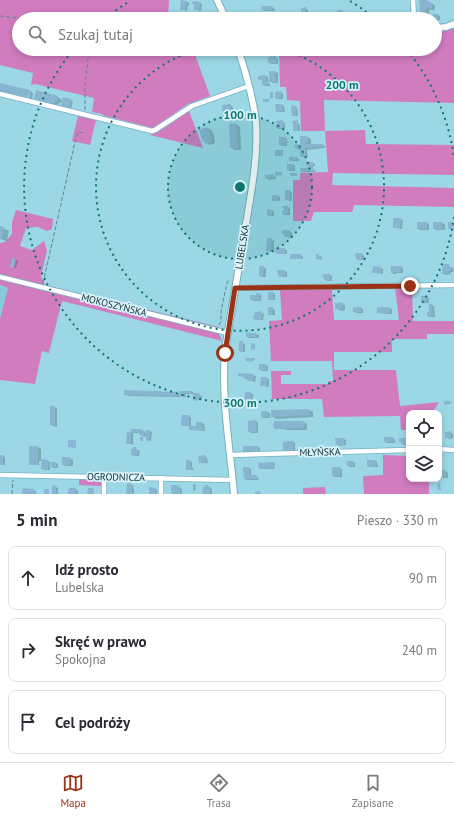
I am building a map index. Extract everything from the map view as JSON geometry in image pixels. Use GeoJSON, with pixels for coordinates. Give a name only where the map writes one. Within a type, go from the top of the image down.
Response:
{"type":"FeatureCollection","features":[{"type":"Feature","properties":{"kind":"main road"},"geometry":{"type":"LineString","coordinates":[[217,0],[223,12]]}},
{"type":"Feature","properties":{"kind":"main road"},"geometry":{"type":"LineString","coordinates":[[442,27],[454,25]]}},
{"type":"Feature","properties":{"kind":"main road","name":"LUBELSKA"},"geometry":{"type":"LineString","coordinates":[[234,494],[224,381],[225,353],[256,161],[256,121],[249,86],[240,56]]}},
{"type":"Feature","properties":{"kind":"street"},"geometry":{"type":"LineString","coordinates":[[413,0],[414,12]]}},
{"type":"Feature","properties":{"kind":"street"},"geometry":{"type":"LineString","coordinates":[[0,94],[152,131],[192,106],[249,86]]}},
{"type":"Feature","properties":{"kind":"street","name":"MOKOSZYŃSKA"},"geometry":{"type":"LineString","coordinates":[[0,277],[228,334]]}},
{"type":"Feature","properties":{"kind":"street"},"geometry":{"type":"LineString","coordinates":[[235,288],[454,285]]}},
{"type":"Feature","properties":{"kind":"street"},"geometry":{"type":"LineString","coordinates":[[442,449],[454,450]]}},
{"type":"Feature","properties":{"kind":"street","name":"MŁYŃSKA"},"geometry":{"type":"LineString","coordinates":[[230,455],[406,450]]}},
{"type":"Feature","properties":{"kind":"street","name":"OGRODNICZA"},"geometry":{"type":"LineString","coordinates":[[0,475],[233,480]]}},
{"type":"Feature","properties":{"kind":"street"},"geometry":{"type":"LineString","coordinates":[[104,477],[104,494]]}},
{"type":"Feature","properties":{"kind":"street"},"geometry":{"type":"LineString","coordinates":[[161,478],[161,494]]}},
{"type":"Feature","properties":{"kind":"path"},"geometry":{"type":"LineString","coordinates":[[0,16],[12,18]]}},
{"type":"Feature","properties":{"kind":"path"},"geometry":{"type":"LineString","coordinates":[[85,114],[88,56]]}},
{"type":"Feature","properties":{"kind":"path"},"geometry":{"type":"LineString","coordinates":[[42,287],[75,142],[78,132],[85,133]]}},
{"type":"Feature","properties":{"kind":"path"},"geometry":{"type":"LineString","coordinates":[[216,327],[221,321],[221,311],[227,282],[233,280]]}},
{"type":"Feature","properties":{"kind":"path"},"geometry":{"type":"LineString","coordinates":[[12,494],[13,475]]}},
{"type":"Feature","properties":{"kind":"shaded area"},"geometry":{"type":"Polygon","coordinates":[[[0,0],[169,0],[168,12],[12,12],[12,56],[196,56],[210,96],[188,104],[153,128],[92,112],[94,98],[35,84],[31,85],[33,73],[0,65],[0,0]]]}},
{"type":"Feature","properties":{"kind":"shaded area"},"geometry":{"type":"Polygon","coordinates":[[[454,29],[454,103],[324,100],[325,131],[301,131],[300,101],[287,100],[286,87],[280,87],[279,56],[442,56],[442,30],[454,29]]]}},
{"type":"Feature","properties":{"kind":"shaded area"},"geometry":{"type":"Polygon","coordinates":[[[189,111],[203,148],[150,135],[158,132],[189,111]]]}},
{"type":"Feature","properties":{"kind":"shaded area"},"geometry":{"type":"Polygon","coordinates":[[[78,116],[96,120],[90,145],[72,141],[78,116]]]}},
{"type":"Feature","properties":{"kind":"shaded area"},"geometry":{"type":"Polygon","coordinates":[[[365,130],[366,144],[454,145],[454,175],[333,173],[332,185],[454,188],[454,207],[354,205],[352,212],[314,212],[311,221],[293,221],[293,180],[300,180],[300,173],[328,172],[325,131],[365,130]]]}},
{"type":"Feature","properties":{"kind":"shaded area"},"geometry":{"type":"Polygon","coordinates":[[[16,210],[53,219],[52,229],[47,231],[38,227],[26,228],[20,246],[32,250],[44,241],[47,250],[41,276],[45,285],[219,327],[218,331],[222,341],[62,301],[49,353],[42,351],[35,384],[0,380],[0,319],[8,288],[0,285],[0,243],[5,242],[12,234],[12,222],[16,210]]]}},
{"type":"Feature","properties":{"kind":"shaded area"},"geometry":{"type":"Polygon","coordinates":[[[0,286],[8,288],[0,319],[0,286]]]}},
{"type":"Feature","properties":{"kind":"shaded area"},"geometry":{"type":"Polygon","coordinates":[[[395,287],[412,287],[413,321],[454,321],[454,334],[427,334],[427,339],[392,339],[392,352],[334,352],[334,370],[396,370],[400,406],[439,402],[434,410],[406,410],[406,430],[401,430],[400,416],[324,417],[322,399],[272,399],[271,371],[291,371],[291,375],[281,375],[281,384],[328,384],[328,381],[333,381],[332,361],[271,361],[269,321],[282,320],[280,290],[332,290],[334,320],[399,320],[395,287]]]}},
{"type":"Feature","properties":{"kind":"shaded area"},"geometry":{"type":"Polygon","coordinates":[[[383,455],[406,456],[406,482],[429,482],[429,494],[364,494],[363,476],[383,475],[383,455]]]}},
{"type":"Feature","properties":{"kind":"shaded area"},"geometry":{"type":"Polygon","coordinates":[[[79,478],[102,478],[102,486],[79,485],[79,478]]]}},
{"type":"Feature","properties":{"kind":"shaded area"},"geometry":{"type":"Polygon","coordinates":[[[325,487],[326,494],[303,494],[303,488],[325,487]]]}},
{"type":"Feature","properties":{"kind":"building"},"geometry":{"type":"Polygon","coordinates":[[[181,0],[187,1],[185,10],[180,10],[181,0]]]}},
{"type":"Feature","properties":{"kind":"building"},"geometry":{"type":"Polygon","coordinates":[[[419,0],[429,1],[429,3],[432,3],[432,8],[426,8],[426,12],[420,12],[419,0]]]}},
{"type":"Feature","properties":{"kind":"building"},"geometry":{"type":"Polygon","coordinates":[[[193,1],[200,2],[199,10],[194,10],[194,4],[192,4],[193,1]]]}},
{"type":"Feature","properties":{"kind":"building"},"geometry":{"type":"Polygon","coordinates":[[[262,6],[272,6],[272,10],[262,10],[262,6]]]}},
{"type":"Feature","properties":{"kind":"building"},"geometry":{"type":"Polygon","coordinates":[[[306,7],[306,12],[301,12],[301,8],[306,7]]]}},
{"type":"Feature","properties":{"kind":"building"},"geometry":{"type":"Polygon","coordinates":[[[337,10],[342,10],[342,12],[337,12],[337,10]]]}},
{"type":"Feature","properties":{"kind":"building"},"geometry":{"type":"Polygon","coordinates":[[[275,56],[276,63],[268,63],[268,57],[275,56]]]}},
{"type":"Feature","properties":{"kind":"building"},"geometry":{"type":"Polygon","coordinates":[[[269,71],[275,71],[276,82],[269,82],[269,71]]]}},
{"type":"Feature","properties":{"kind":"building"},"geometry":{"type":"Polygon","coordinates":[[[266,75],[268,85],[262,85],[262,79],[258,80],[258,76],[266,75]]]}},
{"type":"Feature","properties":{"kind":"building"},"geometry":{"type":"Polygon","coordinates":[[[0,83],[30,90],[28,97],[0,90],[0,83]]]}},
{"type":"Feature","properties":{"kind":"building"},"geometry":{"type":"Polygon","coordinates":[[[36,90],[58,96],[57,102],[55,101],[54,104],[34,99],[36,90]]]}},
{"type":"Feature","properties":{"kind":"building"},"geometry":{"type":"Polygon","coordinates":[[[281,91],[281,98],[275,98],[275,92],[281,91]]]}},
{"type":"Feature","properties":{"kind":"building"},"geometry":{"type":"Polygon","coordinates":[[[270,92],[273,92],[273,98],[270,99],[270,92]]]}},
{"type":"Feature","properties":{"kind":"building"},"geometry":{"type":"Polygon","coordinates":[[[63,97],[71,99],[69,108],[61,106],[63,97]]]}},
{"type":"Feature","properties":{"kind":"building"},"geometry":{"type":"Polygon","coordinates":[[[263,99],[269,99],[269,102],[263,102],[263,99]]]}},
{"type":"Feature","properties":{"kind":"building"},"geometry":{"type":"Polygon","coordinates":[[[231,104],[231,115],[223,116],[222,105],[231,104]]]}},
{"type":"Feature","properties":{"kind":"building"},"geometry":{"type":"Polygon","coordinates":[[[275,104],[282,104],[283,111],[276,112],[275,104]]]}},
{"type":"Feature","properties":{"kind":"building"},"geometry":{"type":"Polygon","coordinates":[[[295,105],[296,115],[292,116],[291,106],[295,105]]]}},
{"type":"Feature","properties":{"kind":"building"},"geometry":{"type":"Polygon","coordinates":[[[283,120],[283,128],[276,128],[276,121],[283,120]]]}},
{"type":"Feature","properties":{"kind":"building"},"geometry":{"type":"Polygon","coordinates":[[[298,120],[298,131],[293,131],[292,121],[298,120]]]}},
{"type":"Feature","properties":{"kind":"building"},"geometry":{"type":"Polygon","coordinates":[[[236,123],[238,148],[230,148],[229,124],[236,123]]]}},
{"type":"Feature","properties":{"kind":"building"},"geometry":{"type":"Polygon","coordinates":[[[207,127],[212,141],[205,144],[199,130],[207,127]]]}},
{"type":"Feature","properties":{"kind":"building"},"geometry":{"type":"Polygon","coordinates":[[[300,136],[307,136],[308,142],[305,142],[305,144],[323,144],[323,147],[305,148],[306,157],[300,157],[300,148],[295,148],[294,145],[300,144],[300,136]]]}},
{"type":"Feature","properties":{"kind":"building"},"geometry":{"type":"Polygon","coordinates":[[[279,137],[285,137],[287,142],[285,142],[285,145],[279,145],[279,137]]]}},
{"type":"Feature","properties":{"kind":"building"},"geometry":{"type":"Polygon","coordinates":[[[275,150],[283,150],[283,156],[275,156],[275,150]]]}},
{"type":"Feature","properties":{"kind":"building"},"geometry":{"type":"Polygon","coordinates":[[[289,157],[297,157],[297,160],[289,161],[289,157]]]}},
{"type":"Feature","properties":{"kind":"building"},"geometry":{"type":"Polygon","coordinates":[[[306,162],[313,162],[311,168],[313,168],[313,171],[300,171],[300,168],[308,168],[306,162]]]}},
{"type":"Feature","properties":{"kind":"building"},"geometry":{"type":"Polygon","coordinates":[[[287,164],[293,164],[293,170],[287,170],[287,164]]]}},
{"type":"Feature","properties":{"kind":"building"},"geometry":{"type":"Polygon","coordinates":[[[275,172],[282,172],[282,175],[275,176],[275,172]]]}},
{"type":"Feature","properties":{"kind":"building"},"geometry":{"type":"Polygon","coordinates":[[[290,173],[297,173],[297,176],[290,176],[290,173]]]}},
{"type":"Feature","properties":{"kind":"building"},"geometry":{"type":"Polygon","coordinates":[[[274,174],[274,178],[265,179],[265,175],[274,174]]]}},
{"type":"Feature","properties":{"kind":"building"},"geometry":{"type":"Polygon","coordinates":[[[285,190],[290,190],[290,200],[285,200],[285,190]]]}},
{"type":"Feature","properties":{"kind":"building"},"geometry":{"type":"Polygon","coordinates":[[[272,195],[278,195],[278,201],[272,201],[272,195]]]}},
{"type":"Feature","properties":{"kind":"building"},"geometry":{"type":"Polygon","coordinates":[[[282,206],[288,206],[288,214],[282,214],[284,208],[282,208],[282,206]]]}},
{"type":"Feature","properties":{"kind":"building"},"geometry":{"type":"Polygon","coordinates":[[[267,209],[272,210],[272,216],[267,215],[267,209]]]}},
{"type":"Feature","properties":{"kind":"building"},"geometry":{"type":"Polygon","coordinates":[[[393,218],[401,218],[400,228],[393,228],[393,218]]]}},
{"type":"Feature","properties":{"kind":"building"},"geometry":{"type":"Polygon","coordinates":[[[417,222],[427,222],[427,229],[417,229],[417,222]]]}},
{"type":"Feature","properties":{"kind":"building"},"geometry":{"type":"Polygon","coordinates":[[[433,222],[442,222],[442,229],[433,229],[433,222]]]}},
{"type":"Feature","properties":{"kind":"building"},"geometry":{"type":"Polygon","coordinates":[[[448,222],[454,222],[454,229],[448,229],[448,222]]]}},
{"type":"Feature","properties":{"kind":"building"},"geometry":{"type":"Polygon","coordinates":[[[0,226],[4,227],[1,239],[0,238],[0,226]]]}},
{"type":"Feature","properties":{"kind":"building"},"geometry":{"type":"Polygon","coordinates":[[[282,230],[290,230],[289,237],[284,237],[282,230]]]}},
{"type":"Feature","properties":{"kind":"building"},"geometry":{"type":"Polygon","coordinates":[[[267,238],[272,238],[271,251],[266,251],[267,238]]]}},
{"type":"Feature","properties":{"kind":"building"},"geometry":{"type":"Polygon","coordinates":[[[275,248],[285,248],[285,254],[275,253],[275,248]]]}},
{"type":"Feature","properties":{"kind":"building"},"geometry":{"type":"Polygon","coordinates":[[[362,253],[362,259],[356,259],[355,254],[362,253]]]}},
{"type":"Feature","properties":{"kind":"building"},"geometry":{"type":"Polygon","coordinates":[[[290,254],[301,254],[301,259],[290,259],[290,254]]]}},
{"type":"Feature","properties":{"kind":"building"},"geometry":{"type":"Polygon","coordinates":[[[316,254],[322,256],[322,260],[316,259],[316,254]]]}},
{"type":"Feature","properties":{"kind":"building"},"geometry":{"type":"Polygon","coordinates":[[[12,258],[16,259],[14,268],[10,267],[12,258]]]}},
{"type":"Feature","properties":{"kind":"building"},"geometry":{"type":"Polygon","coordinates":[[[442,264],[449,264],[449,266],[452,267],[449,273],[442,274],[442,264]]]}},
{"type":"Feature","properties":{"kind":"building"},"geometry":{"type":"Polygon","coordinates":[[[259,266],[264,266],[263,276],[259,276],[259,266]]]}},
{"type":"Feature","properties":{"kind":"building"},"geometry":{"type":"Polygon","coordinates":[[[373,266],[381,267],[381,273],[372,273],[373,266]]]}},
{"type":"Feature","properties":{"kind":"building"},"geometry":{"type":"Polygon","coordinates":[[[391,266],[401,266],[401,272],[391,273],[391,266]]]}},
{"type":"Feature","properties":{"kind":"building"},"geometry":{"type":"Polygon","coordinates":[[[277,270],[285,270],[285,277],[278,276],[277,270]]]}},
{"type":"Feature","properties":{"kind":"building"},"geometry":{"type":"Polygon","coordinates":[[[323,274],[330,274],[330,280],[324,280],[324,277],[322,277],[323,274]]]}},
{"type":"Feature","properties":{"kind":"building"},"geometry":{"type":"Polygon","coordinates":[[[268,292],[273,292],[273,300],[268,300],[268,292]]]}},
{"type":"Feature","properties":{"kind":"building"},"geometry":{"type":"Polygon","coordinates":[[[256,293],[260,293],[261,296],[259,296],[259,300],[250,300],[250,295],[256,295],[256,293]]]}},
{"type":"Feature","properties":{"kind":"building"},"geometry":{"type":"Polygon","coordinates":[[[421,296],[427,296],[427,302],[421,302],[421,296]]]}},
{"type":"Feature","properties":{"kind":"building"},"geometry":{"type":"Polygon","coordinates":[[[335,303],[343,303],[343,309],[337,310],[338,309],[335,309],[335,303]]]}},
{"type":"Feature","properties":{"kind":"building"},"geometry":{"type":"Polygon","coordinates":[[[429,304],[432,304],[433,316],[427,316],[429,304]]]}},
{"type":"Feature","properties":{"kind":"building"},"geometry":{"type":"Polygon","coordinates":[[[268,307],[273,307],[272,315],[268,315],[268,307]]]}},
{"type":"Feature","properties":{"kind":"building"},"geometry":{"type":"Polygon","coordinates":[[[353,307],[361,307],[361,312],[353,312],[353,307]]]}},
{"type":"Feature","properties":{"kind":"building"},"geometry":{"type":"Polygon","coordinates":[[[377,307],[389,307],[390,311],[387,314],[377,313],[377,307]]]}},
{"type":"Feature","properties":{"kind":"building"},"geometry":{"type":"Polygon","coordinates":[[[255,312],[262,312],[261,320],[253,319],[255,312]]]}},
{"type":"Feature","properties":{"kind":"building"},"geometry":{"type":"Polygon","coordinates":[[[246,333],[256,333],[256,337],[246,337],[246,333]]]}},
{"type":"Feature","properties":{"kind":"building"},"geometry":{"type":"Polygon","coordinates":[[[239,341],[243,341],[243,351],[239,351],[239,341]]]}},
{"type":"Feature","properties":{"kind":"building"},"geometry":{"type":"Polygon","coordinates":[[[251,343],[255,344],[255,350],[251,349],[251,343]]]}},
{"type":"Feature","properties":{"kind":"building"},"geometry":{"type":"Polygon","coordinates":[[[246,358],[255,358],[254,361],[251,361],[251,363],[249,362],[250,361],[246,361],[246,358]]]}},
{"type":"Feature","properties":{"kind":"building"},"geometry":{"type":"Polygon","coordinates":[[[259,364],[266,364],[266,370],[259,370],[259,364]]]}},
{"type":"Feature","properties":{"kind":"building"},"geometry":{"type":"Polygon","coordinates":[[[238,373],[254,374],[253,381],[247,381],[244,377],[238,376],[238,373]]]}},
{"type":"Feature","properties":{"kind":"building"},"geometry":{"type":"Polygon","coordinates":[[[261,377],[267,377],[267,386],[260,386],[261,377]]]}},
{"type":"Feature","properties":{"kind":"building"},"geometry":{"type":"Polygon","coordinates":[[[124,390],[177,392],[177,396],[124,395],[124,390]]]}},
{"type":"Feature","properties":{"kind":"building"},"geometry":{"type":"Polygon","coordinates":[[[179,391],[192,391],[192,393],[184,393],[184,396],[179,396],[179,391]]]}},
{"type":"Feature","properties":{"kind":"building"},"geometry":{"type":"Polygon","coordinates":[[[245,392],[251,392],[251,400],[245,400],[245,392]]]}},
{"type":"Feature","properties":{"kind":"building"},"geometry":{"type":"Polygon","coordinates":[[[193,393],[199,393],[200,399],[197,401],[193,400],[193,393]]]}},
{"type":"Feature","properties":{"kind":"building"},"geometry":{"type":"Polygon","coordinates":[[[444,401],[451,401],[451,404],[444,405],[444,401]]]}},
{"type":"Feature","properties":{"kind":"building"},"geometry":{"type":"Polygon","coordinates":[[[50,406],[55,406],[55,426],[50,425],[50,406]]]}},
{"type":"Feature","properties":{"kind":"building"},"geometry":{"type":"Polygon","coordinates":[[[309,409],[310,415],[271,417],[271,410],[309,409]]]}},
{"type":"Feature","properties":{"kind":"building"},"geometry":{"type":"Polygon","coordinates":[[[261,411],[267,411],[268,417],[261,417],[261,411]]]}},
{"type":"Feature","properties":{"kind":"building"},"geometry":{"type":"Polygon","coordinates":[[[182,415],[189,415],[189,426],[181,425],[182,415]]]}},
{"type":"Feature","properties":{"kind":"building"},"geometry":{"type":"Polygon","coordinates":[[[256,420],[256,432],[248,432],[248,421],[256,420]]]}},
{"type":"Feature","properties":{"kind":"building"},"geometry":{"type":"Polygon","coordinates":[[[274,421],[303,421],[304,428],[274,429],[274,421]]]}},
{"type":"Feature","properties":{"kind":"building"},"geometry":{"type":"Polygon","coordinates":[[[196,422],[202,422],[203,430],[189,430],[189,426],[196,426],[196,422]]]}},
{"type":"Feature","properties":{"kind":"building"},"geometry":{"type":"Polygon","coordinates":[[[131,429],[142,429],[142,431],[145,431],[143,441],[140,441],[140,437],[142,437],[142,435],[139,435],[139,432],[131,432],[131,429]]]}},
{"type":"Feature","properties":{"kind":"building"},"geometry":{"type":"Polygon","coordinates":[[[146,430],[150,430],[149,441],[146,440],[146,430]]]}},
{"type":"Feature","properties":{"kind":"building"},"geometry":{"type":"Polygon","coordinates":[[[451,431],[451,438],[445,438],[445,432],[451,431]]]}},
{"type":"Feature","properties":{"kind":"building"},"geometry":{"type":"Polygon","coordinates":[[[127,432],[131,432],[131,444],[126,444],[127,432]]]}},
{"type":"Feature","properties":{"kind":"building"},"geometry":{"type":"Polygon","coordinates":[[[384,437],[393,437],[393,442],[384,442],[384,437]]]}},
{"type":"Feature","properties":{"kind":"building"},"geometry":{"type":"Polygon","coordinates":[[[335,438],[344,438],[344,445],[336,445],[335,438]]]}},
{"type":"Feature","properties":{"kind":"building"},"geometry":{"type":"Polygon","coordinates":[[[399,438],[406,438],[406,444],[401,444],[401,442],[399,442],[399,438]]]}},
{"type":"Feature","properties":{"kind":"building"},"geometry":{"type":"Polygon","coordinates":[[[68,440],[76,440],[76,448],[68,447],[68,440]]]}},
{"type":"Feature","properties":{"kind":"building"},"geometry":{"type":"Polygon","coordinates":[[[293,441],[294,446],[292,451],[283,450],[283,442],[293,441]]]}},
{"type":"Feature","properties":{"kind":"building"},"geometry":{"type":"Polygon","coordinates":[[[29,446],[38,446],[38,465],[29,465],[29,446]]]}},
{"type":"Feature","properties":{"kind":"building"},"geometry":{"type":"Polygon","coordinates":[[[243,446],[258,446],[258,452],[243,452],[243,446]]]}},
{"type":"Feature","properties":{"kind":"building"},"geometry":{"type":"Polygon","coordinates":[[[133,447],[138,449],[137,456],[131,455],[131,449],[133,449],[133,447]]]}},
{"type":"Feature","properties":{"kind":"building"},"geometry":{"type":"Polygon","coordinates":[[[0,455],[3,455],[3,465],[0,465],[0,455]]]}},
{"type":"Feature","properties":{"kind":"building"},"geometry":{"type":"Polygon","coordinates":[[[205,455],[207,462],[199,463],[198,456],[205,455]]]}},
{"type":"Feature","properties":{"kind":"building"},"geometry":{"type":"Polygon","coordinates":[[[62,457],[71,457],[70,465],[62,465],[62,457]]]}},
{"type":"Feature","properties":{"kind":"building"},"geometry":{"type":"Polygon","coordinates":[[[42,459],[48,460],[48,469],[41,469],[42,459]]]}},
{"type":"Feature","properties":{"kind":"building"},"geometry":{"type":"Polygon","coordinates":[[[186,460],[190,460],[190,466],[192,469],[186,470],[186,460]]]}},
{"type":"Feature","properties":{"kind":"building"},"geometry":{"type":"Polygon","coordinates":[[[367,460],[375,460],[376,466],[367,467],[367,460]]]}},
{"type":"Feature","properties":{"kind":"building"},"geometry":{"type":"Polygon","coordinates":[[[347,461],[353,461],[353,466],[347,466],[347,461]]]}},
{"type":"Feature","properties":{"kind":"building"},"geometry":{"type":"Polygon","coordinates":[[[51,462],[56,462],[56,467],[51,467],[51,462]]]}},
{"type":"Feature","properties":{"kind":"building"},"geometry":{"type":"Polygon","coordinates":[[[275,462],[275,468],[259,469],[258,463],[275,462]]]}},
{"type":"Feature","properties":{"kind":"building"},"geometry":{"type":"Polygon","coordinates":[[[243,467],[249,467],[249,475],[256,475],[257,479],[244,479],[243,467]]]}},
{"type":"Feature","properties":{"kind":"building"},"geometry":{"type":"Polygon","coordinates":[[[332,467],[340,467],[340,476],[332,476],[332,467]]]}},
{"type":"Feature","properties":{"kind":"building"},"geometry":{"type":"Polygon","coordinates":[[[442,470],[446,470],[446,477],[442,477],[442,470]]]}},
{"type":"Feature","properties":{"kind":"building"},"geometry":{"type":"Polygon","coordinates":[[[127,483],[132,484],[132,494],[126,494],[127,483]]]}},
{"type":"Feature","properties":{"kind":"building"},"geometry":{"type":"Polygon","coordinates":[[[440,483],[441,490],[438,490],[437,484],[440,483]]]}},
{"type":"Feature","properties":{"kind":"building"},"geometry":{"type":"Polygon","coordinates":[[[193,484],[196,484],[195,491],[193,491],[193,484]]]}},
{"type":"Feature","properties":{"kind":"building"},"geometry":{"type":"Polygon","coordinates":[[[52,485],[56,486],[56,494],[52,494],[52,485]]]}},
{"type":"Feature","properties":{"kind":"building"},"geometry":{"type":"Polygon","coordinates":[[[171,485],[180,486],[180,494],[171,493],[171,485]]]}},
{"type":"Feature","properties":{"kind":"building"},"geometry":{"type":"Polygon","coordinates":[[[205,485],[210,487],[210,494],[202,494],[203,487],[205,487],[205,485]]]}},
{"type":"Feature","properties":{"kind":"building"},"geometry":{"type":"Polygon","coordinates":[[[149,487],[155,488],[155,494],[149,494],[149,487]]]}},
{"type":"Feature","properties":{"kind":"building"},"geometry":{"type":"Polygon","coordinates":[[[23,488],[34,489],[33,494],[22,494],[23,488]]]}},
{"type":"Feature","properties":{"kind":"building"},"geometry":{"type":"Polygon","coordinates":[[[69,488],[76,488],[76,494],[68,494],[69,488]]]}},
{"type":"Feature","properties":{"kind":"building"},"geometry":{"type":"Polygon","coordinates":[[[88,488],[94,488],[94,494],[87,494],[88,488]]]}},
{"type":"Feature","properties":{"kind":"building"},"geometry":{"type":"Polygon","coordinates":[[[44,489],[49,489],[49,494],[44,494],[44,489]]]}},
{"type":"Feature","properties":{"kind":"building"},"geometry":{"type":"Polygon","coordinates":[[[260,491],[261,494],[255,494],[255,492],[260,491]]]}},
{"type":"Feature","properties":{"kind":"route"},"geometry":{"type":"LineString","coordinates":[[225,353],[235,288],[410,286]]}}]}
